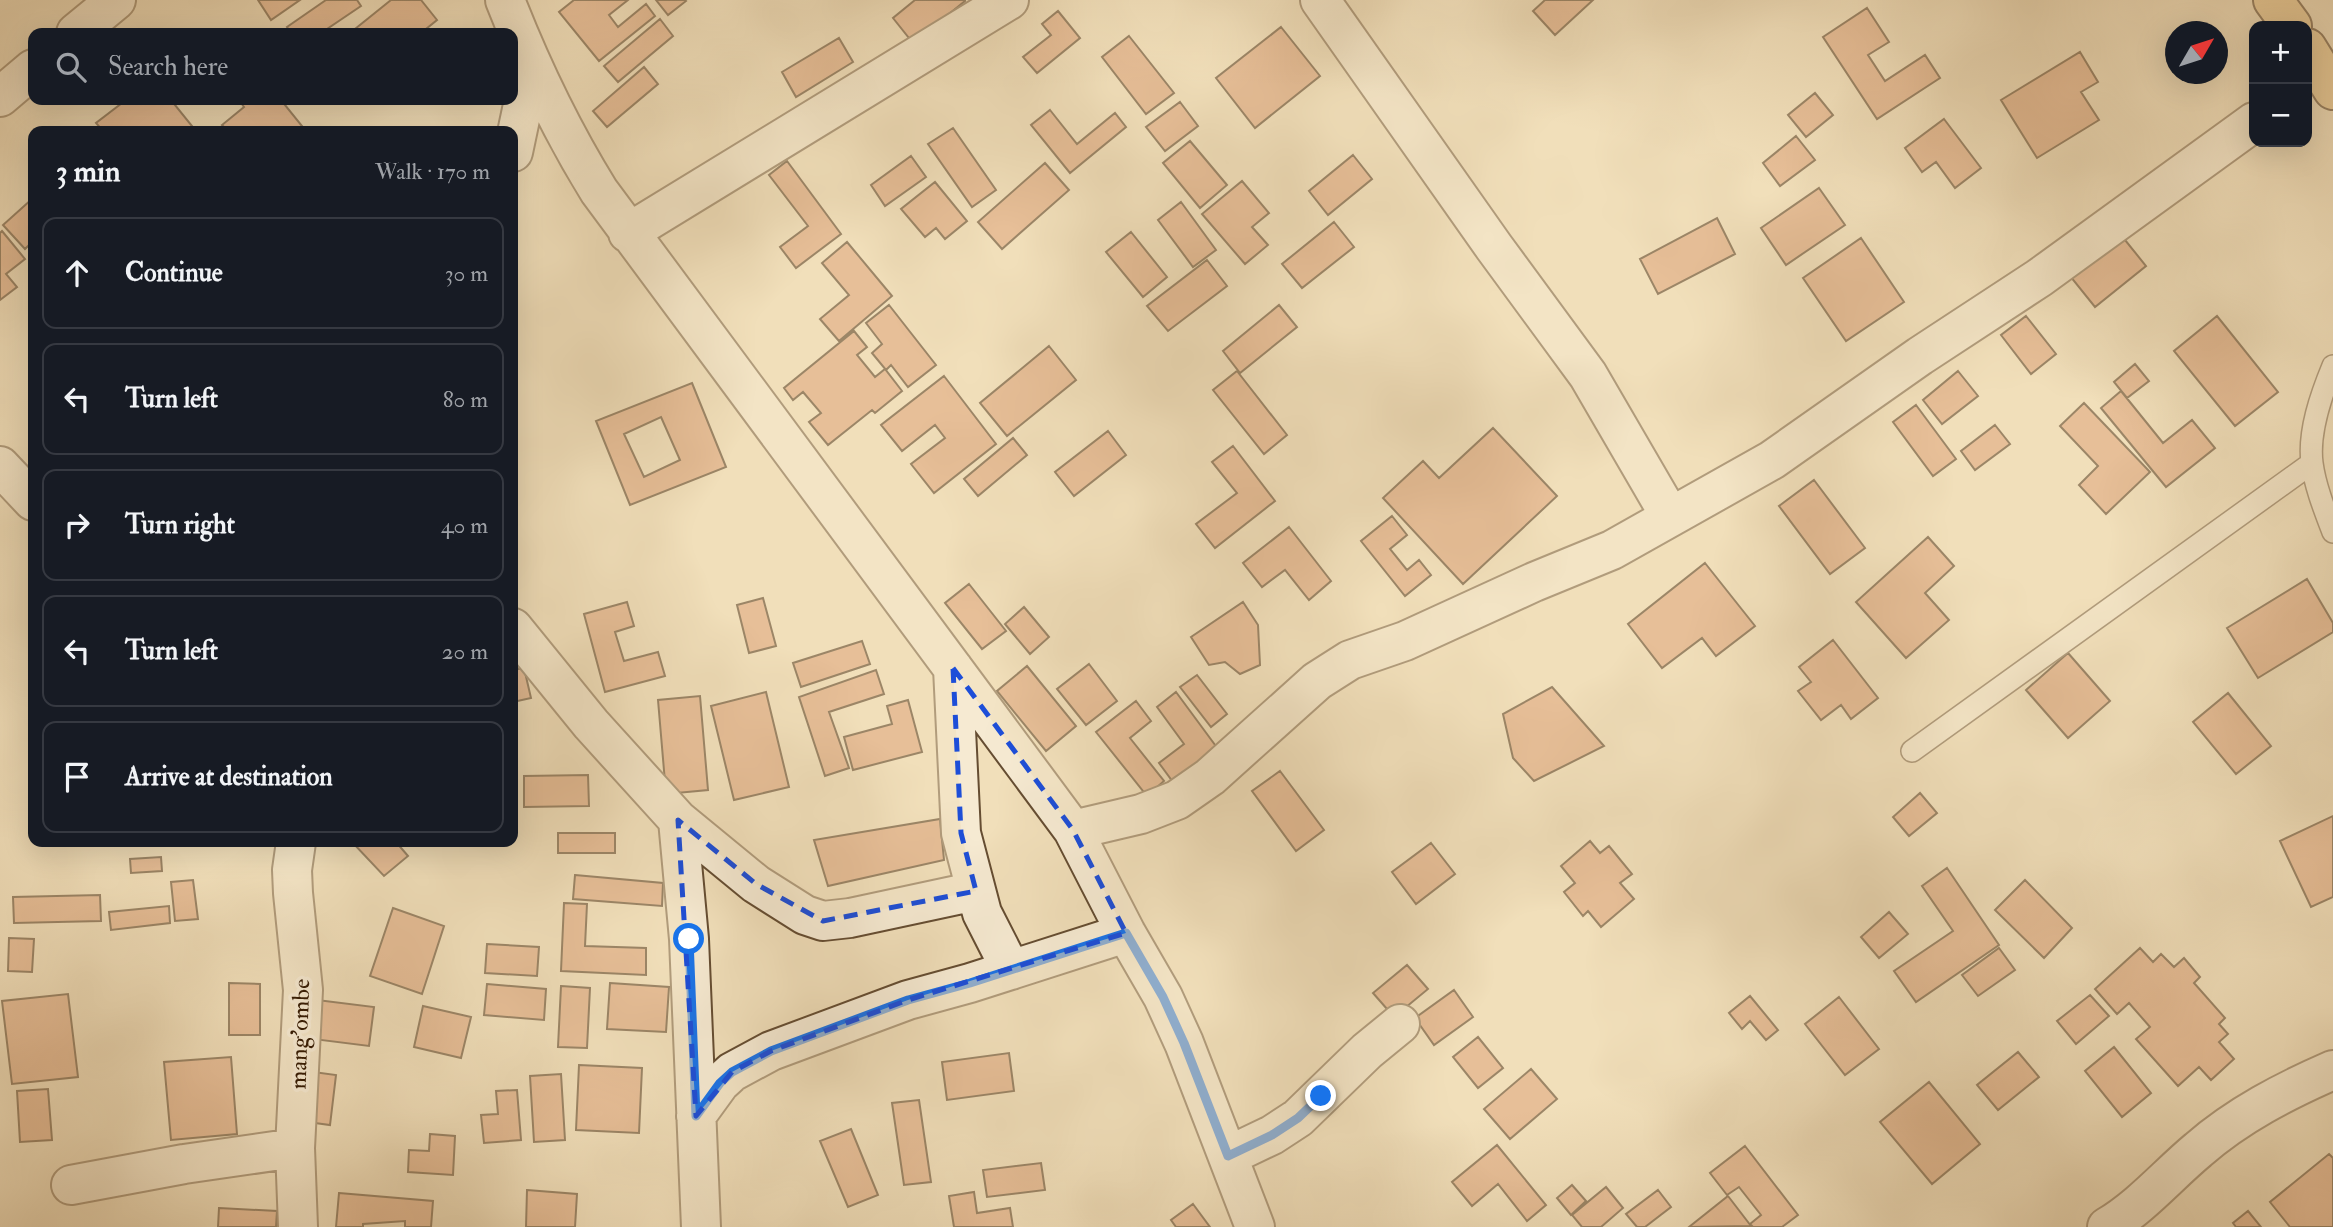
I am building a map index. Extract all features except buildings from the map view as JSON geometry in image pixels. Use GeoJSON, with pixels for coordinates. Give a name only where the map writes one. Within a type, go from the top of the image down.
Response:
{"type":"FeatureCollection","features":[{"type":"Feature","properties":{"kind":"highway"},"geometry":{"type":"LineString","coordinates":[[2273,0],[2288,21]]}},
{"type":"Feature","properties":{"kind":"street"},"geometry":{"type":"LineString","coordinates":[[82,28],[116,0]]}},
{"type":"Feature","properties":{"kind":"street"},"geometry":{"type":"LineString","coordinates":[[505,0],[516,28]]}},
{"type":"Feature","properties":{"kind":"street"},"geometry":{"type":"LineString","coordinates":[[628,233],[1009,0]]}},
{"type":"Feature","properties":{"kind":"street"},"geometry":{"type":"LineString","coordinates":[[1321,0],[1494,247],[1588,375],[1670,516]]}},
{"type":"Feature","properties":{"kind":"street"},"geometry":{"type":"LineString","coordinates":[[518,34],[531,67],[569,142],[628,233],[1073,830],[1126,933],[1163,997],[1184,1043],[1255,1227]]}},
{"type":"Feature","properties":{"kind":"street"},"geometry":{"type":"LineString","coordinates":[[518,128],[531,67]]}},
{"type":"Feature","properties":{"kind":"street"},"geometry":{"type":"LineString","coordinates":[[0,97],[28,73]]}},
{"type":"Feature","properties":{"kind":"street"},"geometry":{"type":"LineString","coordinates":[[1073,830],[1141,814],[1177,800],[1210,778],[1317,681],[1350,660],[1405,642],[1534,582],[1612,550],[1772,460],[1920,356],[2039,278],[2249,126]]}},
{"type":"Feature","properties":{"kind":"street"},"geometry":{"type":"LineString","coordinates":[[0,466],[28,496]]}},
{"type":"Feature","properties":{"kind":"street"},"geometry":{"type":"LineString","coordinates":[[518,634],[591,724],[678,820],[756,884],[805,915],[823,921],[850,918],[976,891]]}},
{"type":"Feature","properties":{"kind":"street"},"geometry":{"type":"LineString","coordinates":[[953,668],[961,833],[982,913],[1011,970]]}},
{"type":"Feature","properties":{"kind":"street"},"geometry":{"type":"LineString","coordinates":[[678,820],[689,939],[701,1227]]}},
{"type":"Feature","properties":{"kind":"street","name":"mang'ombe"},"geometry":{"type":"LineString","coordinates":[[295,847],[292,870],[293,893],[303,990],[295,1148],[298,1227]]}},
{"type":"Feature","properties":{"kind":"street"},"geometry":{"type":"LineString","coordinates":[[696,1116],[720,1083],[732,1072],[771,1051],[908,1000],[1126,933]]}},
{"type":"Feature","properties":{"kind":"street"},"geometry":{"type":"LineString","coordinates":[[1228,1156],[1272,1135],[1298,1118],[1367,1051],[1400,1024]]}},
{"type":"Feature","properties":{"kind":"street"},"geometry":{"type":"LineString","coordinates":[[2107,1227],[2123,1218],[2199,1148],[2252,1110],[2333,1070]]}},
{"type":"Feature","properties":{"kind":"street"},"geometry":{"type":"LineString","coordinates":[[71,1185],[184,1164],[295,1148]]}},
{"type":"Feature","properties":{"kind":"lane"},"geometry":{"type":"LineString","coordinates":[[2333,366],[2313,431],[2312,463],[2333,532]]}},
{"type":"Feature","properties":{"kind":"lane"},"geometry":{"type":"LineString","coordinates":[[1912,751],[2312,463]]}},
{"type":"Feature","properties":{"kind":"highlighted area"},"geometry":{"type":"Polygon","coordinates":[[[953,668],[1073,830],[1126,933],[908,1000],[771,1051],[732,1072],[696,1116],[678,820],[756,884],[823,921],[976,891],[961,833],[953,668]]]}},
{"type":"Feature","properties":{"kind":"route"},"geometry":{"type":"LineString","coordinates":[[689,939],[696,1116],[720,1083],[732,1072],[771,1051],[908,1000],[1126,933],[1163,997],[1228,1156],[1272,1135],[1298,1118],[1321,1096]]}}]}
